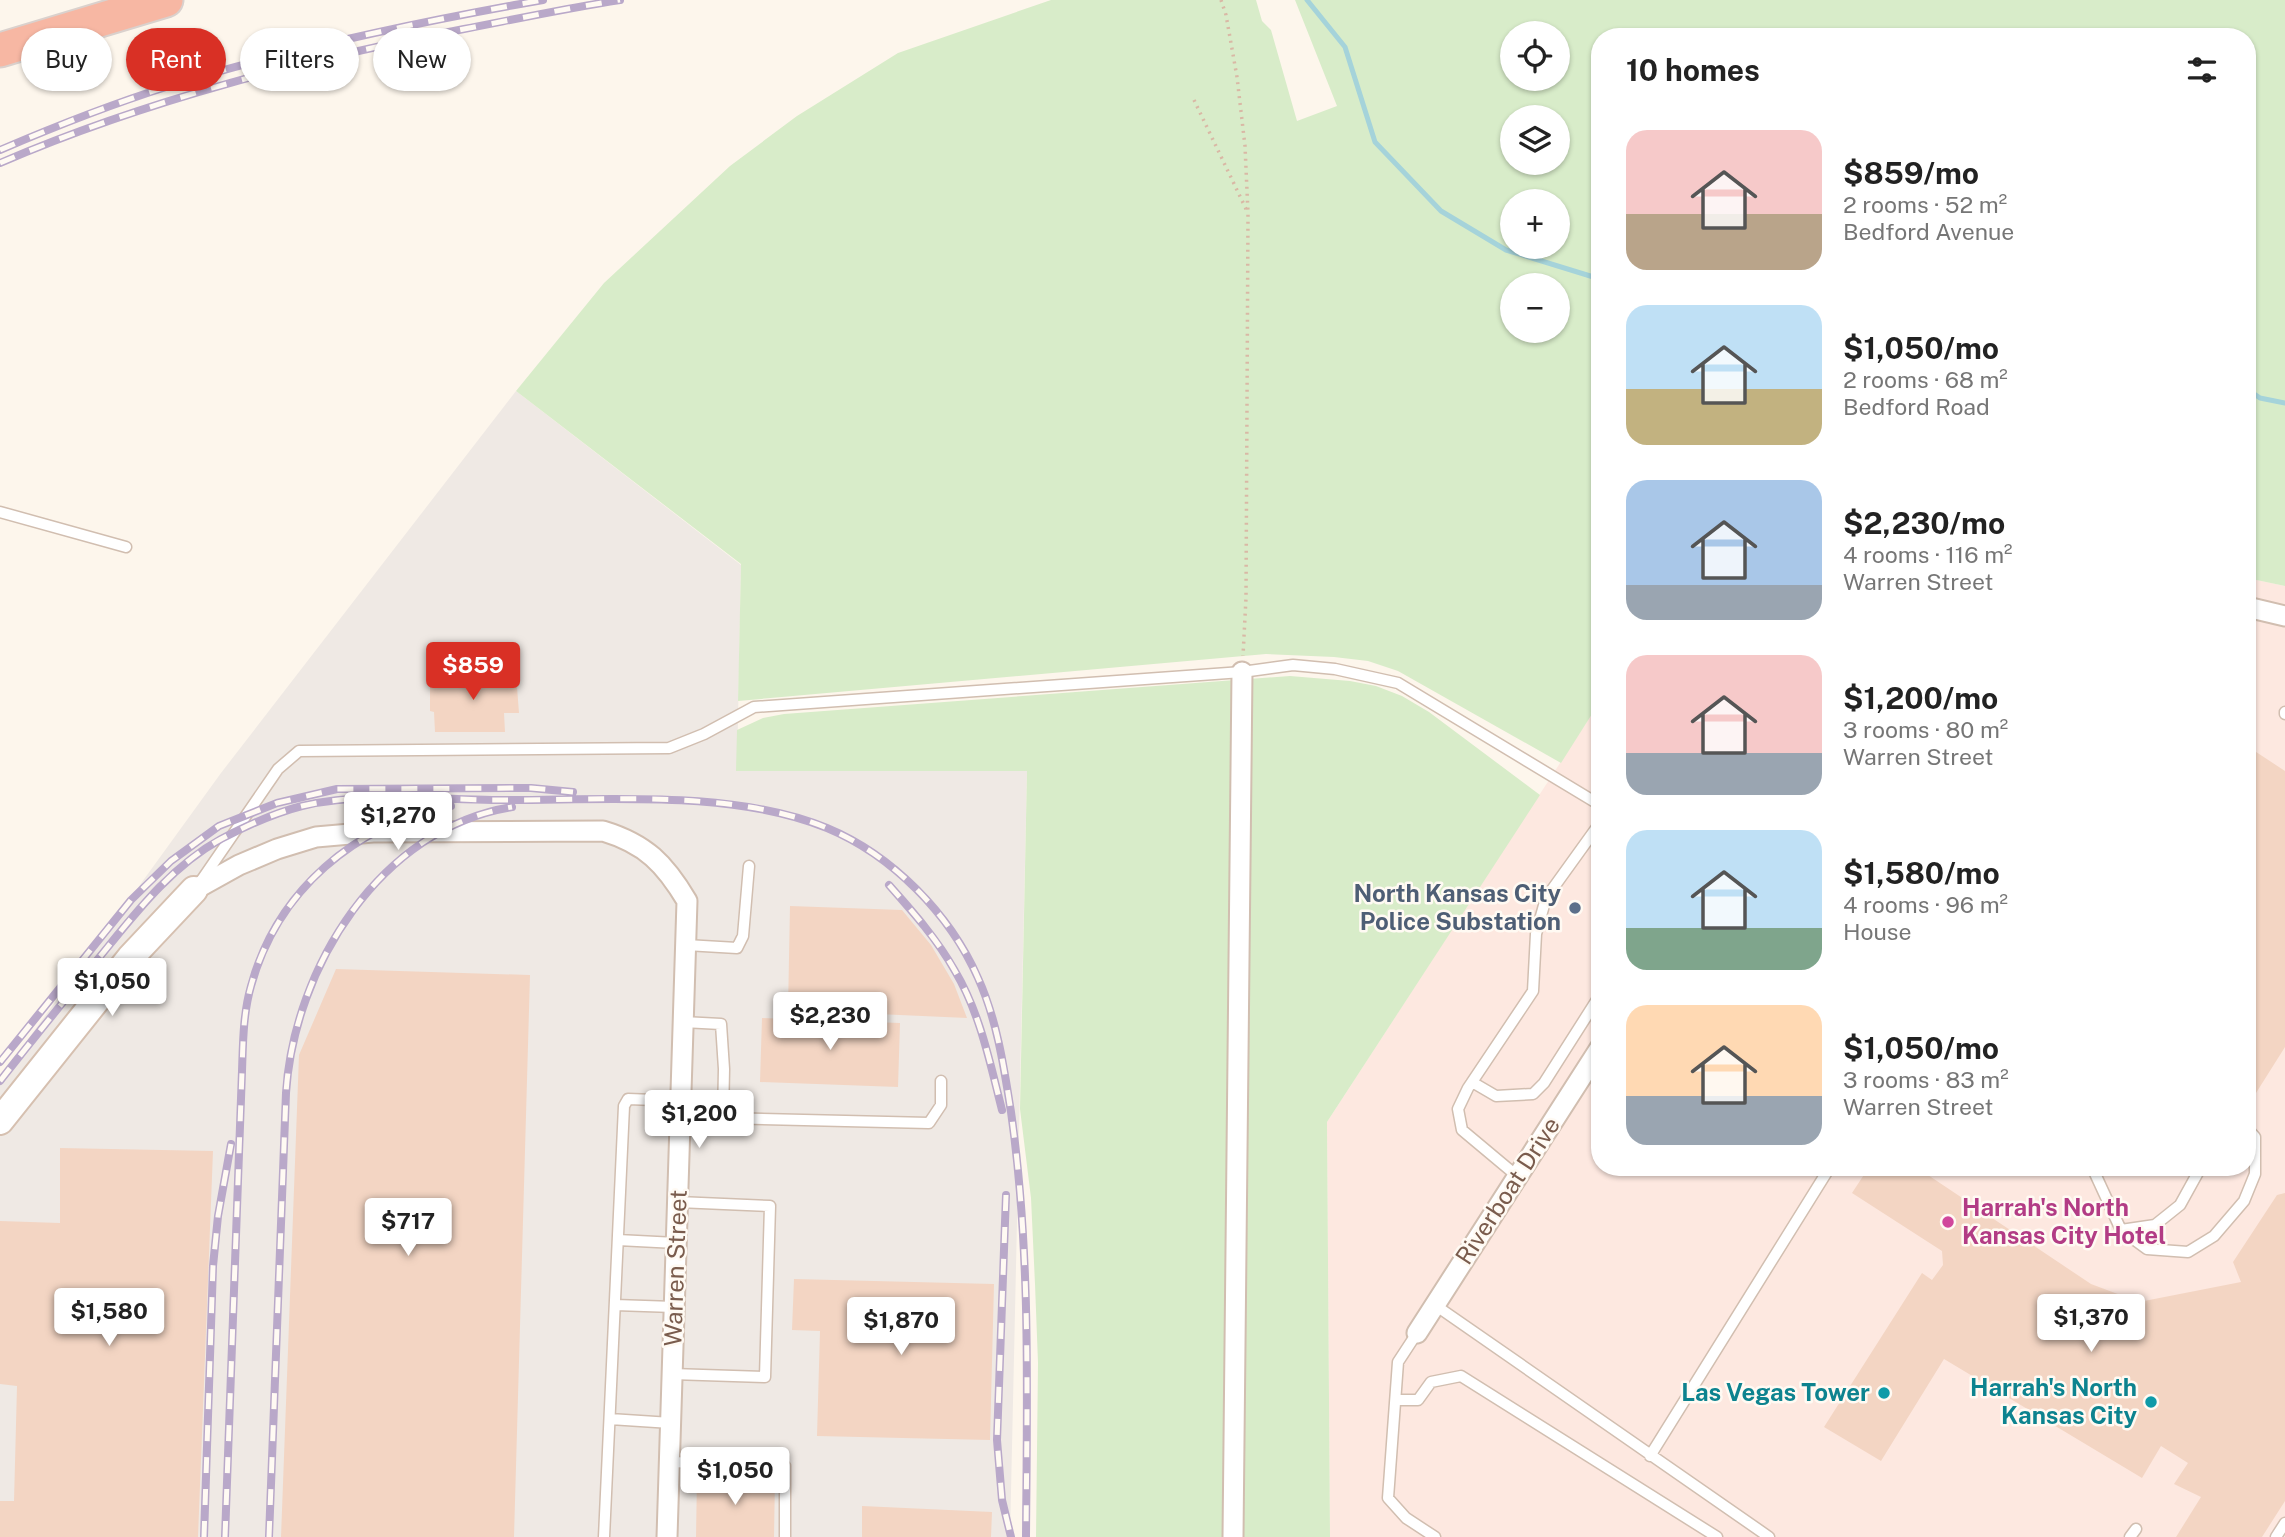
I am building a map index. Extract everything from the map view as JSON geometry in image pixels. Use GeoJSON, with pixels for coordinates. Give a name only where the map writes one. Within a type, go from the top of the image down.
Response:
{"type":"FeatureCollection","features":[{"type":"Feature","properties":{"kind":"highway"},"geometry":{"type":"LineString","coordinates":[[0,50],[166,0]]}},
{"type":"Feature","properties":{"kind":"street"},"geometry":{"type":"LineString","coordinates":[[2256,609],[2285,616]]}},
{"type":"Feature","properties":{"kind":"street"},"geometry":{"type":"LineString","coordinates":[[1233,1537],[1242,672]]}},
{"type":"Feature","properties":{"kind":"street","name":"Warren Street"},"geometry":{"type":"LineString","coordinates":[[194,890],[239,865],[277,849],[316,837],[373,832],[603,831],[624,837],[643,848],[656,857],[673,878],[687,901],[667,1537]]}},
{"type":"Feature","properties":{"kind":"street"},"geometry":{"type":"LineString","coordinates":[[0,1121],[130,958],[194,890]]}},
{"type":"Feature","properties":{"kind":"street","name":"Riverboat Drive"},"geometry":{"type":"LineString","coordinates":[[1417,1333],[1591,1062]]}},
{"type":"Feature","properties":{"kind":"lane"},"geometry":{"type":"LineString","coordinates":[[0,512],[126,547]]}},
{"type":"Feature","properties":{"kind":"lane"},"geometry":{"type":"LineString","coordinates":[[194,890],[278,769],[299,751],[669,748],[704,734],[754,707],[1242,672],[1293,665],[1335,669],[1398,683],[1591,800]]}},
{"type":"Feature","properties":{"kind":"lane"},"geometry":{"type":"LineString","coordinates":[[1517,1176],[1462,1130],[1458,1109],[1472,1082],[1533,990],[1536,934],[1546,898],[1591,836]]}},
{"type":"Feature","properties":{"kind":"lane"},"geometry":{"type":"LineString","coordinates":[[686,945],[737,948],[743,936],[749,866]]}},
{"type":"Feature","properties":{"kind":"lane"},"geometry":{"type":"LineString","coordinates":[[1472,1082],[1496,1096],[1533,1094],[1544,1083],[1591,1009]]}},
{"type":"Feature","properties":{"kind":"lane"},"geometry":{"type":"LineString","coordinates":[[683,1022],[721,1024],[724,1041],[723,1118]]}},
{"type":"Feature","properties":{"kind":"lane"},"geometry":{"type":"LineString","coordinates":[[604,1537],[624,1106],[628,1099],[723,1118],[929,1123],[941,1105],[942,1081]]}},
{"type":"Feature","properties":{"kind":"lane"},"geometry":{"type":"LineString","coordinates":[[1650,1456],[1824,1176]]}},
{"type":"Feature","properties":{"kind":"lane"},"geometry":{"type":"LineString","coordinates":[[2096,1176],[2121,1230],[2147,1249],[2188,1252],[2214,1236],[2244,1200],[2254,1176]]}},
{"type":"Feature","properties":{"kind":"lane"},"geometry":{"type":"LineString","coordinates":[[2121,1230],[2155,1225],[2180,1205],[2196,1176]]}},
{"type":"Feature","properties":{"kind":"lane"},"geometry":{"type":"LineString","coordinates":[[672,1374],[765,1377],[770,1206],[678,1202]]}},
{"type":"Feature","properties":{"kind":"lane"},"geometry":{"type":"LineString","coordinates":[[618,1240],[676,1243]]}},
{"type":"Feature","properties":{"kind":"lane"},"geometry":{"type":"LineString","coordinates":[[615,1305],[674,1307]]}},
{"type":"Feature","properties":{"kind":"lane"},"geometry":{"type":"LineString","coordinates":[[1435,1305],[1769,1537]]}},
{"type":"Feature","properties":{"kind":"lane"},"geometry":{"type":"LineString","coordinates":[[1417,1333],[1398,1362],[1388,1498],[1406,1518],[1436,1537]]}},
{"type":"Feature","properties":{"kind":"lane"},"geometry":{"type":"LineString","coordinates":[[1396,1399],[1418,1400],[1431,1382],[1461,1376],[1717,1537]]}},
{"type":"Feature","properties":{"kind":"lane"},"geometry":{"type":"LineString","coordinates":[[610,1419],[671,1423]]}},
{"type":"Feature","properties":{"kind":"lane"},"geometry":{"type":"LineString","coordinates":[[670,1462],[785,1466],[785,1537]]}},
{"type":"Feature","properties":{"kind":"lane"},"geometry":{"type":"LineString","coordinates":[[2276,1537],[2285,1523]]}},
{"type":"Feature","properties":{"kind":"path"},"geometry":{"type":"LineString","coordinates":[[1220,0],[1226,15],[1237,77],[1245,146],[1248,213],[1247,598],[1242,672]]}},
{"type":"Feature","properties":{"kind":"path"},"geometry":{"type":"LineString","coordinates":[[1194,100],[1248,213]]}},
{"type":"Feature","properties":{"kind":"shaded area"},"geometry":{"type":"Polygon","coordinates":[[[516,391],[741,565],[737,771],[1027,771],[1010,1537],[0,1537],[0,1078],[221,773],[516,391]]]}},
{"type":"Feature","properties":{"kind":"shaded area"},"geometry":{"type":"Polygon","coordinates":[[[2256,580],[2285,586],[2285,1537],[1330,1537],[1327,1122],[1591,715],[1591,1176],[2256,1176],[2256,580]]]}},
{"type":"Feature","properties":{"kind":"green space"},"geometry":{"type":"Polygon","coordinates":[[[1051,0],[1256,0],[1262,21],[1271,30],[1297,121],[1337,106],[1295,0],[2285,0],[2285,586],[2256,580],[2256,28],[1591,28],[1591,716],[1561,763],[1398,671],[1368,661],[1334,657],[1266,654],[738,701],[741,564],[516,391],[604,283],[730,166],[797,116],[898,53],[1051,0]]]}},
{"type":"Feature","properties":{"kind":"green space"},"geometry":{"type":"Polygon","coordinates":[[[1290,676],[1350,681],[1376,686],[1402,696],[1429,712],[1540,795],[1327,1122],[1330,1537],[1036,1537],[1038,1363],[1031,1198],[1020,1109],[1027,771],[736,771],[737,730],[763,718],[784,714],[1290,676]]]}},
{"type":"Feature","properties":{"kind":"building"},"geometry":{"type":"Polygon","coordinates":[[[430,674],[516,674],[519,713],[504,713],[505,732],[435,732],[434,712],[430,711],[430,674]]]}},
{"type":"Feature","properties":{"kind":"building"},"geometry":{"type":"Polygon","coordinates":[[[2256,752],[2285,771],[2285,1047],[2256,1093],[2256,752]]]}},
{"type":"Feature","properties":{"kind":"building"},"geometry":{"type":"Polygon","coordinates":[[[790,906],[902,910],[931,945],[954,984],[967,1018],[788,1010],[790,906]]]}},
{"type":"Feature","properties":{"kind":"building"},"geometry":{"type":"Polygon","coordinates":[[[336,969],[530,975],[514,1537],[281,1537],[299,1055],[336,969]]]}},
{"type":"Feature","properties":{"kind":"building"},"geometry":{"type":"Polygon","coordinates":[[[762,1018],[900,1023],[898,1087],[760,1082],[762,1018]]]}},
{"type":"Feature","properties":{"kind":"building"},"geometry":{"type":"Polygon","coordinates":[[[60,1148],[213,1151],[198,1537],[0,1537],[0,1501],[14,1501],[17,1386],[0,1384],[0,1221],[60,1223],[60,1148]]]}},
{"type":"Feature","properties":{"kind":"building","name":"Harrah's North Kansas City"},"geometry":{"type":"Polygon","coordinates":[[[1863,1176],[1929,1176],[2091,1284],[2139,1302],[2241,1282],[2233,1262],[2277,1195],[2285,1193],[2285,1501],[2262,1537],[2176,1537],[2201,1497],[2174,1484],[2188,1463],[2161,1446],[2142,1478],[1944,1359],[1881,1461],[1824,1427],[1922,1273],[1932,1280],[1943,1265],[1942,1251],[1852,1193],[1863,1176]]]}},
{"type":"Feature","properties":{"kind":"building"},"geometry":{"type":"Polygon","coordinates":[[[794,1279],[994,1284],[990,1440],[817,1436],[820,1331],[792,1330],[794,1279]]]}},
{"type":"Feature","properties":{"kind":"building"},"geometry":{"type":"Polygon","coordinates":[[[697,1477],[775,1478],[774,1537],[696,1537],[697,1477]]]}},
{"type":"Feature","properties":{"kind":"building"},"geometry":{"type":"Polygon","coordinates":[[[862,1506],[992,1512],[991,1537],[862,1537],[862,1506]]]}},
{"type":"Feature","properties":{"kind":"waterway"},"geometry":{"type":"LineString","coordinates":[[1307,0],[1345,47],[1375,142],[1441,211],[1506,250],[1591,276]]}},
{"type":"Feature","properties":{"kind":"waterway"},"geometry":{"type":"LineString","coordinates":[[2256,395],[2285,403]]}},
{"type":"Feature","properties":{"kind":"railway"},"geometry":{"type":"LineString","coordinates":[[0,150],[105,108],[169,86],[261,60],[354,37],[543,0]]}},
{"type":"Feature","properties":{"kind":"railway"},"geometry":{"type":"LineString","coordinates":[[0,163],[113,119],[286,68],[404,41],[620,0]]}},
{"type":"Feature","properties":{"kind":"railway"},"geometry":{"type":"LineString","coordinates":[[0,1062],[131,900],[171,861],[219,826],[277,803],[337,789],[531,788],[573,792]]}},
{"type":"Feature","properties":{"kind":"railway"},"geometry":{"type":"LineString","coordinates":[[0,1081],[125,926],[185,863],[221,839],[260,820],[292,809],[325,802],[373,798],[662,799],[748,807],[789,815],[827,828],[851,840],[896,870],[935,910],[966,954],[985,994],[995,1027],[1011,1112],[1022,1218],[1026,1324],[1026,1537]]}},
{"type":"Feature","properties":{"kind":"railway"},"geometry":{"type":"LineString","coordinates":[[225,1537],[243,1039],[251,986],[263,952],[280,920],[300,892],[325,867],[352,846],[383,828],[416,815],[451,806]]}},
{"type":"Feature","properties":{"kind":"railway"},"geometry":{"type":"LineString","coordinates":[[269,1537],[286,1093],[293,1046],[306,999],[326,953],[352,911],[385,874],[422,843],[465,820],[512,807]]}},
{"type":"Feature","properties":{"kind":"railway"},"geometry":{"type":"LineString","coordinates":[[889,885],[933,937],[964,987],[983,1039],[1002,1110]]}},
{"type":"Feature","properties":{"kind":"railway"},"geometry":{"type":"LineString","coordinates":[[204,1537],[213,1266],[218,1216],[231,1144]]}},
{"type":"Feature","properties":{"kind":"railway"},"geometry":{"type":"LineString","coordinates":[[1006,1195],[997,1440],[1002,1500],[1011,1537]]}},
{"type":"Feature","properties":{"kind":"place","name":"North Kansas City Police Substation"},"geometry":{"type":"Point","coordinates":[1575,908]}},
{"type":"Feature","properties":{"kind":"place","name":"Harrah's North Kansas City Hotel"},"geometry":{"type":"Point","coordinates":[1948,1222]}},
{"type":"Feature","properties":{"kind":"place","name":"Las Vegas Tower"},"geometry":{"type":"Point","coordinates":[1884,1393]}},
{"type":"Feature","properties":{"kind":"place","name":"Harrah's North Kansas City"},"geometry":{"type":"Point","coordinates":[2151,1402]}}]}
